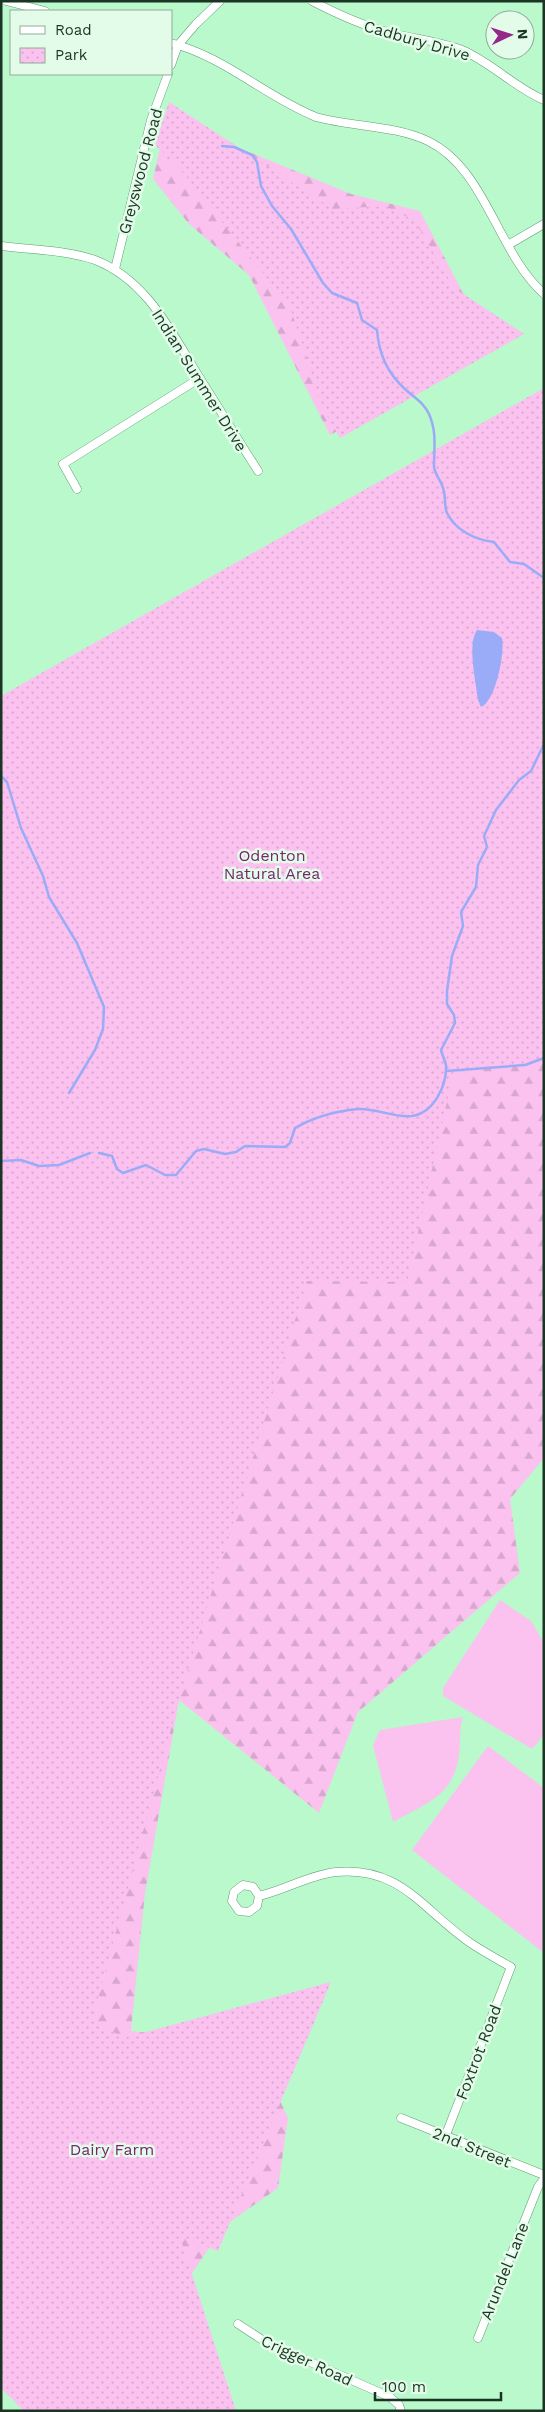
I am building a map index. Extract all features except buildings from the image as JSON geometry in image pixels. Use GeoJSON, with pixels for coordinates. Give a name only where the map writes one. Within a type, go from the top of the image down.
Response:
{"type":"FeatureCollection","features":[{"type":"Feature","properties":{"kind":"street"},"geometry":{"type":"LineString","coordinates":[[6,1],[28,4],[43,10]]}},
{"type":"Feature","properties":{"kind":"street"},"geometry":{"type":"LineString","coordinates":[[172,58],[174,44],[220,1]]}},
{"type":"Feature","properties":{"kind":"street","name":"Cadbury Drive"},"geometry":{"type":"LineString","coordinates":[[312,1],[358,22],[391,33],[433,41],[459,49],[482,59],[528,93],[544,100]]}},
{"type":"Feature","properties":{"kind":"street"},"geometry":{"type":"LineString","coordinates":[[329,9],[332,1]]}},
{"type":"Feature","properties":{"kind":"street"},"geometry":{"type":"LineString","coordinates":[[174,44],[237,71],[303,112],[316,117],[404,133],[427,141],[446,152],[462,168],[522,269],[544,294]]}},
{"type":"Feature","properties":{"kind":"street","name":"Greyswood Road"},"geometry":{"type":"LineString","coordinates":[[115,270],[151,120],[168,75]]}},
{"type":"Feature","properties":{"kind":"street"},"geometry":{"type":"LineString","coordinates":[[508,244],[544,224]]}},
{"type":"Feature","properties":{"kind":"street","name":"Indian Summer Drive"},"geometry":{"type":"LineString","coordinates":[[1,246],[63,253],[94,260],[115,270],[135,284],[160,312],[258,471]]}},
{"type":"Feature","properties":{"kind":"street"},"geometry":{"type":"LineString","coordinates":[[77,489],[63,464],[200,378]]}},
{"type":"Feature","properties":{"kind":"street","name":"Foxtrot Road"},"geometry":{"type":"LineString","coordinates":[[259,1896],[334,1872],[363,1871],[380,1875],[402,1887],[469,1942],[512,1967],[445,2137]]}},
{"type":"Feature","properties":{"kind":"street","name":"2nd Street"},"geometry":{"type":"LineString","coordinates":[[401,2118],[544,2177]]}},
{"type":"Feature","properties":{"kind":"street","name":"Arundel Lane"},"geometry":{"type":"LineString","coordinates":[[478,2338],[538,2187],[544,2177]]}},
{"type":"Feature","properties":{"kind":"street","name":"Crigger Road"},"geometry":{"type":"LineString","coordinates":[[238,2324],[267,2343],[390,2397],[399,2405],[401,2411]]}},
{"type":"Feature","properties":{"kind":"green space"},"geometry":{"type":"Polygon","coordinates":[[[169,102],[333,209],[385,206],[415,221],[454,288],[524,334],[340,438],[324,411],[290,307],[177,165],[155,145],[169,102]]]}},
{"type":"Feature","properties":{"kind":"green space"},"geometry":{"type":"Polygon","coordinates":[[[167,118],[351,194],[420,211],[492,348],[330,435],[249,275],[189,224],[153,179],[167,118]]]}},
{"type":"Feature","properties":{"kind":"green space","name":"Odenton Natural Area"},"geometry":{"type":"Polygon","coordinates":[[[544,388],[544,1058],[525,1065],[454,1070],[407,1282],[307,1281],[179,1699],[92,2020],[124,2038],[331,1982],[218,2251],[180,2237],[236,2411],[26,2411],[1,2384],[1,696],[544,388]]]}},
{"type":"Feature","properties":{"kind":"green space","name":"Odenton Natural Area"},"geometry":{"type":"Polygon","coordinates":[[[544,396],[544,1458],[510,1499],[520,1573],[358,1712],[319,1813],[179,1700],[145,1893],[131,2031],[209,2039],[258,2053],[288,2118],[278,2188],[224,2226],[188,2279],[159,2411],[24,2411],[1,2388],[1,705],[544,396]]]}},
{"type":"Feature","properties":{"kind":"green space"},"geometry":{"type":"Polygon","coordinates":[[[500,1600],[531,1621],[544,1643],[544,1735],[532,1749],[443,1696],[443,1688],[500,1600]]]}},
{"type":"Feature","properties":{"kind":"green space"},"geometry":{"type":"Polygon","coordinates":[[[463,1717],[459,1755],[451,1780],[427,1804],[393,1822],[373,1745],[380,1730],[463,1717]]]}},
{"type":"Feature","properties":{"kind":"green space"},"geometry":{"type":"Polygon","coordinates":[[[488,1746],[544,1788],[544,1953],[412,1850],[488,1746]]]}},
{"type":"Feature","properties":{"kind":"water"},"geometry":{"type":"Polygon","coordinates":[[[477,630],[494,632],[502,638],[503,645],[501,664],[495,686],[491,696],[481,707],[478,700],[472,654],[474,636],[477,630]]]}},
{"type":"Feature","properties":{"kind":"waterway"},"geometry":{"type":"LineString","coordinates":[[222,146],[234,147],[252,155],[257,162],[261,186],[272,206],[291,229],[323,283],[332,293],[357,303],[362,320],[377,330],[382,355],[389,370],[399,384],[427,410],[432,421],[434,434],[434,467],[442,485],[446,510],[451,519],[467,534],[494,542],[510,562],[524,564],[544,578]]}},
{"type":"Feature","properties":{"kind":"waterway"},"geometry":{"type":"LineString","coordinates":[[99,1153],[112,1156],[117,1169],[123,1173],[146,1165],[165,1175],[176,1175],[196,1151],[204,1149],[225,1154],[236,1152],[245,1146],[285,1147],[290,1143],[295,1128],[334,1113],[365,1109],[398,1116],[412,1116],[427,1110],[438,1097],[446,1073],[446,1065],[441,1050],[455,1023],[454,1015],[447,1004],[452,956],[463,926],[461,912],[476,887],[478,865],[487,847],[484,836],[496,810],[519,780],[531,771],[544,744]]}},
{"type":"Feature","properties":{"kind":"waterway"},"geometry":{"type":"LineString","coordinates":[[1,776],[7,782],[21,828],[43,876],[49,897],[77,943],[104,1007],[103,1029],[95,1050],[69,1093]]}},
{"type":"Feature","properties":{"kind":"waterway"},"geometry":{"type":"LineString","coordinates":[[446,1071],[525,1065],[544,1058]]}},
{"type":"Feature","properties":{"kind":"waterway"},"geometry":{"type":"LineString","coordinates":[[1,1161],[21,1160],[39,1166],[59,1165],[90,1153]]}},
{"type":"Feature","properties":{"kind":"park label","name":"Dairy Farm"},"geometry":{"type":"Point","coordinates":[112,2149]}}]}
